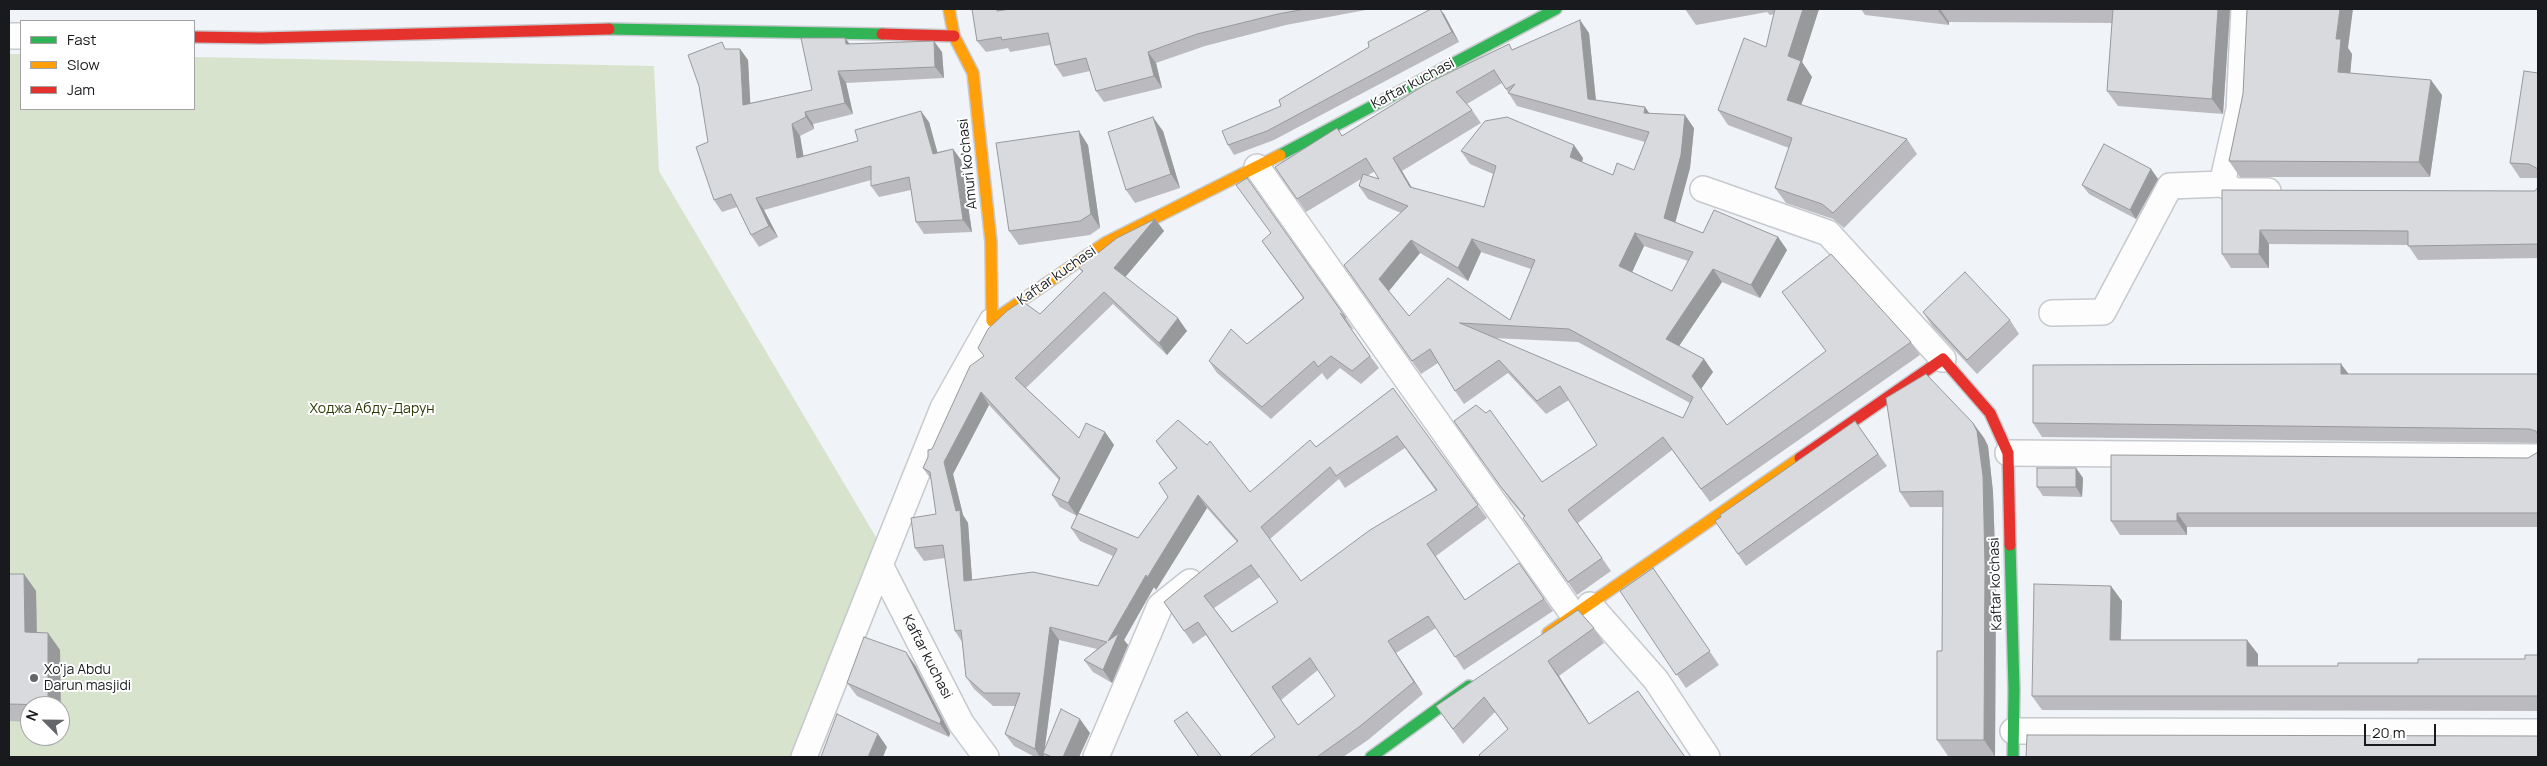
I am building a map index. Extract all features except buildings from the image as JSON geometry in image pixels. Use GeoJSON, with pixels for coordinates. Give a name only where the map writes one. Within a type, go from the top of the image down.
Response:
{"type":"FeatureCollection","features":[{"type":"Feature","properties":{"kind":"street","name":"Amuri ko'chasi"},"geometry":{"type":"LineString","coordinates":[[950,9],[954,36],[973,72],[992,242],[992,321]]}},
{"type":"Feature","properties":{"kind":"street"},"geometry":{"type":"LineString","coordinates":[[2222,184],[2239,109],[2244,9]]}},
{"type":"Feature","properties":{"kind":"street","name":"Kaftar kuchasi"},"geometry":{"type":"LineString","coordinates":[[986,757],[960,723],[880,565],[943,408],[992,321],[1105,243],[1257,168],[1551,10]]}},
{"type":"Feature","properties":{"kind":"street"},"geometry":{"type":"LineString","coordinates":[[195,37],[629,29],[954,36]]}},
{"type":"Feature","properties":{"kind":"street"},"geometry":{"type":"LineString","coordinates":[[1257,168],[1582,610],[1656,680],[1707,757]]}},
{"type":"Feature","properties":{"kind":"street"},"geometry":{"type":"LineString","coordinates":[[2052,313],[2103,312],[2170,186],[2222,184],[2236,191],[2294,192]]}},
{"type":"Feature","properties":{"kind":"street"},"geometry":{"type":"LineString","coordinates":[[1541,638],[1944,359],[1828,233],[1704,189]]}},
{"type":"Feature","properties":{"kind":"street","name":"Kaftar ko'chasi"},"geometry":{"type":"LineString","coordinates":[[1944,359],[1990,413],[2008,453],[2014,689],[2013,757]]}},
{"type":"Feature","properties":{"kind":"street"},"geometry":{"type":"LineString","coordinates":[[2008,453],[2538,457]]}},
{"type":"Feature","properties":{"kind":"street"},"geometry":{"type":"LineString","coordinates":[[804,757],[880,565]]}},
{"type":"Feature","properties":{"kind":"street"},"geometry":{"type":"LineString","coordinates":[[1096,757],[1160,606],[1210,565]]}},
{"type":"Feature","properties":{"kind":"street"},"geometry":{"type":"LineString","coordinates":[[1371,757],[1482,677]]}},
{"type":"Feature","properties":{"kind":"street"},"geometry":{"type":"LineString","coordinates":[[2013,731],[2538,732]]}},
{"type":"Feature","properties":{"kind":"green space","name":"Ходжа Абду-Дарун"},"geometry":{"type":"Polygon","coordinates":[[[9,54],[20,54],[20,110],[195,110],[195,57],[654,66],[659,171],[877,539],[791,757],[9,757],[9,54]]]}},
{"type":"Feature","properties":{"kind":"traffic: fast"},"geometry":{"type":"LineString","coordinates":[[1280,155],[1556,9]]}},
{"type":"Feature","properties":{"kind":"traffic: fast"},"geometry":{"type":"LineString","coordinates":[[609,29],[882,34]]}},
{"type":"Feature","properties":{"kind":"traffic: fast"},"geometry":{"type":"LineString","coordinates":[[2010,545],[2014,689],[2013,757]]}},
{"type":"Feature","properties":{"kind":"traffic: fast"},"geometry":{"type":"LineString","coordinates":[[1371,757],[1469,686]]}},
{"type":"Feature","properties":{"kind":"traffic: slow"},"geometry":{"type":"LineString","coordinates":[[949,9],[954,36],[973,73],[991,242],[992,321]]}},
{"type":"Feature","properties":{"kind":"traffic: slow"},"geometry":{"type":"LineString","coordinates":[[992,321],[1105,243],[1280,155]]}},
{"type":"Feature","properties":{"kind":"traffic: slow"},"geometry":{"type":"LineString","coordinates":[[1548,633],[1800,458]]}},
{"type":"Feature","properties":{"kind":"traffic: jam"},"geometry":{"type":"LineString","coordinates":[[195,37],[261,38],[609,29]]}},
{"type":"Feature","properties":{"kind":"traffic: jam"},"geometry":{"type":"LineString","coordinates":[[882,34],[954,36]]}},
{"type":"Feature","properties":{"kind":"traffic: jam"},"geometry":{"type":"LineString","coordinates":[[1800,458],[1943,359],[1990,413],[2008,453],[2010,545]]}},
{"type":"Feature","properties":{"kind":"place","name":"Xo'ja Abdu Darun masjidi"},"geometry":{"type":"Point","coordinates":[34,678]}}]}
